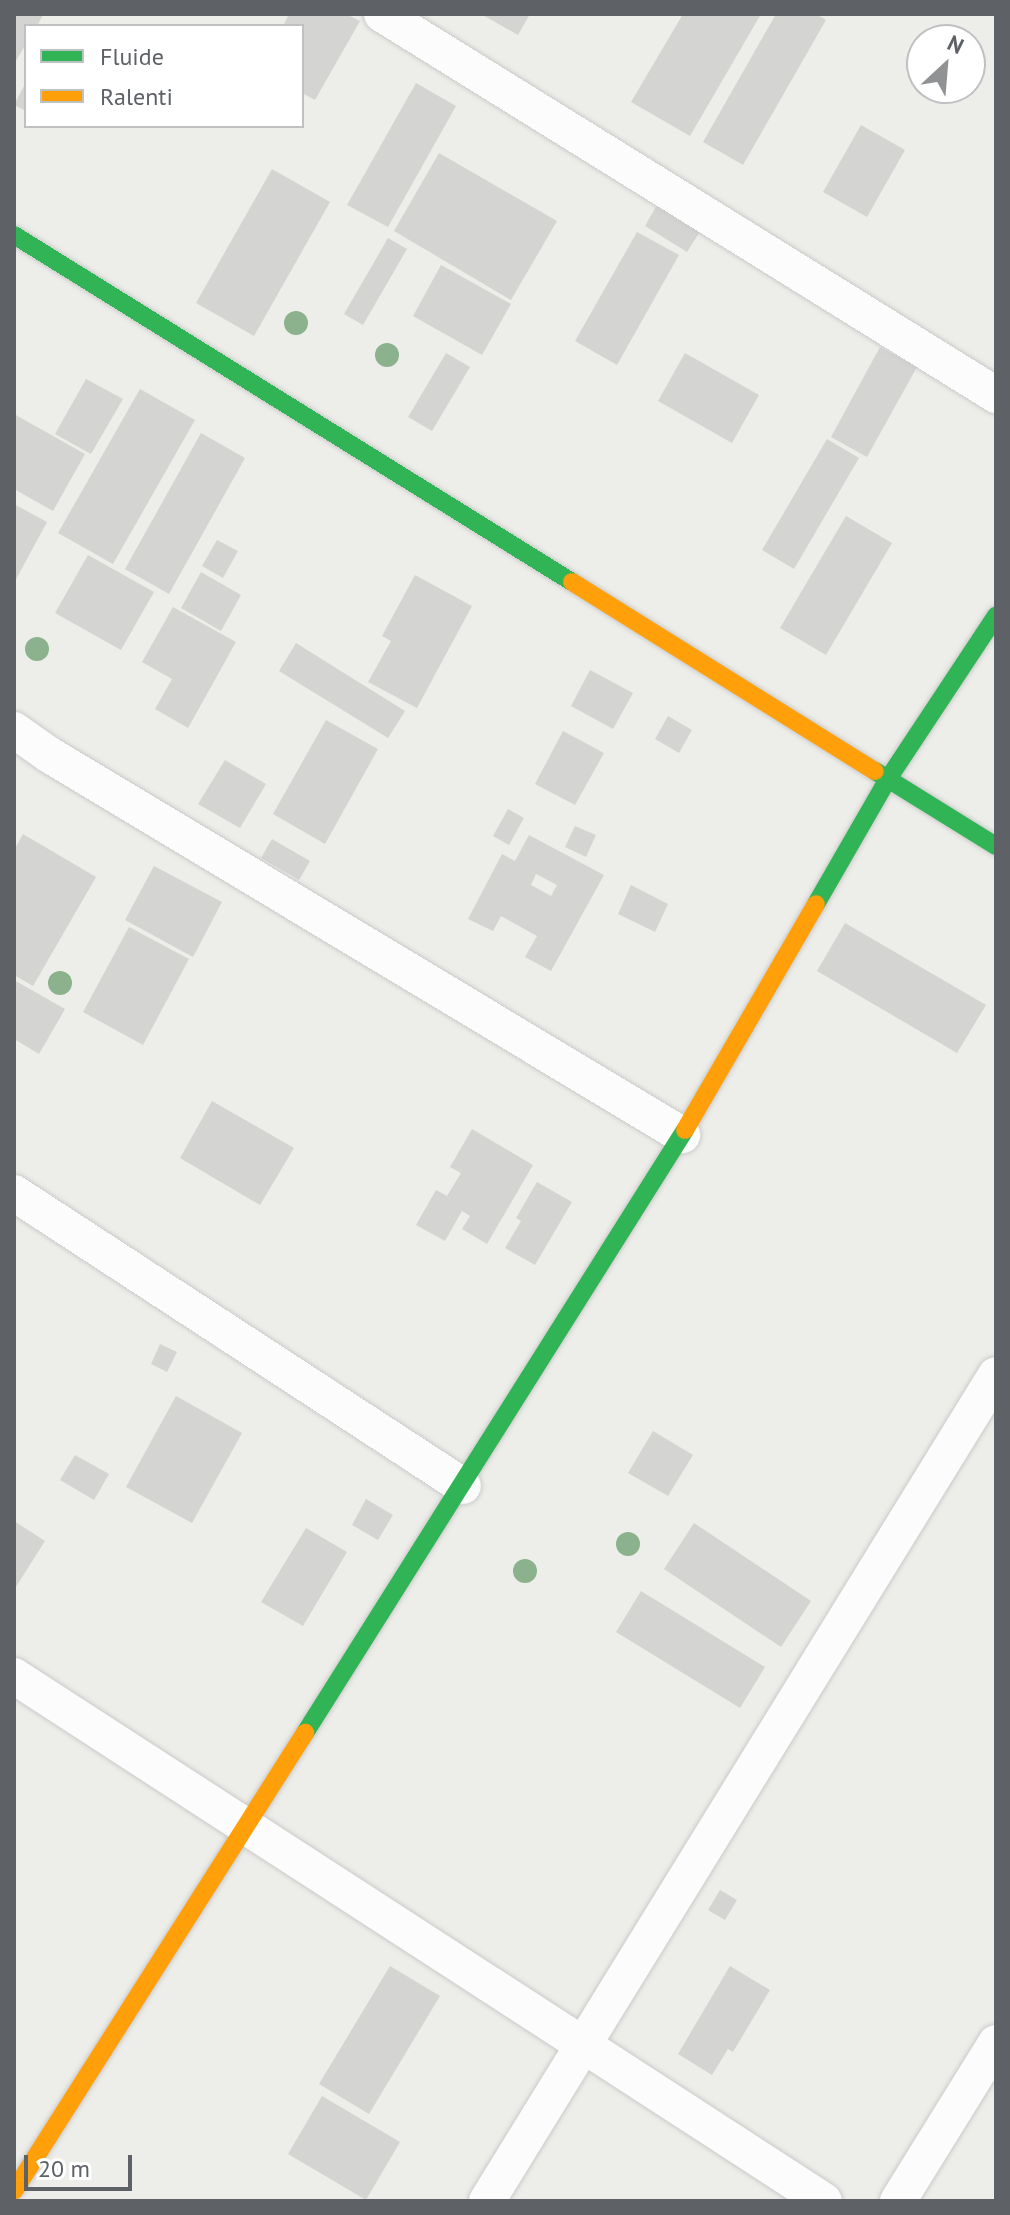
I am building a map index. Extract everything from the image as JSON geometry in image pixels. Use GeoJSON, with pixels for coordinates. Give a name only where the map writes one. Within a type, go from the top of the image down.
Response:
{"type":"FeatureCollection","features":[{"type":"Feature","properties":{"kind":"street"},"geometry":{"type":"LineString","coordinates":[[382,14],[996,395]]}},
{"type":"Feature","properties":{"kind":"street"},"geometry":{"type":"LineString","coordinates":[[14,235],[996,846]]}},
{"type":"Feature","properties":{"kind":"street"},"geometry":{"type":"LineString","coordinates":[[15,2189],[247,1829],[682,1135],[888,779],[996,616]]}},
{"type":"Feature","properties":{"kind":"street"},"geometry":{"type":"LineString","coordinates":[[14,730],[127,802],[682,1135]]}},
{"type":"Feature","properties":{"kind":"street"},"geometry":{"type":"LineString","coordinates":[[14,1193],[463,1486]]}},
{"type":"Feature","properties":{"kind":"street"},"geometry":{"type":"LineString","coordinates":[[487,2201],[996,1375]]}},
{"type":"Feature","properties":{"kind":"street"},"geometry":{"type":"LineString","coordinates":[[14,1676],[824,2201]]}},
{"type":"Feature","properties":{"kind":"street"},"geometry":{"type":"LineString","coordinates":[[898,2201],[996,2043]]}},
{"type":"Feature","properties":{"kind":"building"},"geometry":{"type":"Polygon","coordinates":[[[14,14],[43,15],[38,24],[24,24],[24,47],[14,64],[14,14]]]}},
{"type":"Feature","properties":{"kind":"building"},"geometry":{"type":"Polygon","coordinates":[[[289,14],[346,14],[360,21],[315,100],[304,94],[304,24],[284,24],[289,14]]]}},
{"type":"Feature","properties":{"kind":"building"},"geometry":{"type":"Polygon","coordinates":[[[481,14],[530,14],[518,35],[481,14]]]}},
{"type":"Feature","properties":{"kind":"building"},"geometry":{"type":"Polygon","coordinates":[[[683,14],[761,14],[690,136],[631,102],[683,14]]]}},
{"type":"Feature","properties":{"kind":"building"},"geometry":{"type":"Polygon","coordinates":[[[776,14],[816,14],[826,20],[743,165],[703,142],[776,14]]]}},
{"type":"Feature","properties":{"kind":"building"},"geometry":{"type":"Polygon","coordinates":[[[416,83],[456,106],[388,227],[347,205],[416,83]]]}},
{"type":"Feature","properties":{"kind":"building"},"geometry":{"type":"Polygon","coordinates":[[[24,86],[24,110],[14,105],[24,86]]]}},
{"type":"Feature","properties":{"kind":"building"},"geometry":{"type":"Polygon","coordinates":[[[861,125],[905,150],[867,217],[823,192],[861,125]]]}},
{"type":"Feature","properties":{"kind":"building"},"geometry":{"type":"Polygon","coordinates":[[[439,153],[557,221],[511,300],[394,231],[439,153]]]}},
{"type":"Feature","properties":{"kind":"building"},"geometry":{"type":"Polygon","coordinates":[[[272,169],[330,202],[254,336],[196,303],[272,169]]]}},
{"type":"Feature","properties":{"kind":"building"},"geometry":{"type":"Polygon","coordinates":[[[658,203],[701,230],[687,252],[645,226],[658,203]]]}},
{"type":"Feature","properties":{"kind":"building"},"geometry":{"type":"Polygon","coordinates":[[[637,232],[679,255],[617,365],[575,341],[637,232]]]}},
{"type":"Feature","properties":{"kind":"building"},"geometry":{"type":"Polygon","coordinates":[[[388,238],[407,249],[363,325],[344,314],[388,238]]]}},
{"type":"Feature","properties":{"kind":"building"},"geometry":{"type":"Polygon","coordinates":[[[441,265],[511,304],[482,355],[413,316],[441,265]]]}},
{"type":"Feature","properties":{"kind":"building"},"geometry":{"type":"Polygon","coordinates":[[[880,347],[917,367],[867,457],[831,437],[880,347]]]}},
{"type":"Feature","properties":{"kind":"building"},"geometry":{"type":"Polygon","coordinates":[[[446,353],[470,367],[432,431],[408,417],[446,353]]]}},
{"type":"Feature","properties":{"kind":"building"},"geometry":{"type":"Polygon","coordinates":[[[685,353],[759,395],[732,443],[658,401],[685,353]]]}},
{"type":"Feature","properties":{"kind":"building"},"geometry":{"type":"Polygon","coordinates":[[[86,379],[123,399],[91,454],[55,434],[86,379]]]}},
{"type":"Feature","properties":{"kind":"building"},"geometry":{"type":"Polygon","coordinates":[[[140,389],[195,420],[113,564],[58,533],[140,389]]]}},
{"type":"Feature","properties":{"kind":"building"},"geometry":{"type":"Polygon","coordinates":[[[14,414],[85,454],[53,511],[14,489],[14,414]]]}},
{"type":"Feature","properties":{"kind":"building"},"geometry":{"type":"Polygon","coordinates":[[[201,433],[245,458],[169,594],[125,569],[201,433]]]}},
{"type":"Feature","properties":{"kind":"building"},"geometry":{"type":"Polygon","coordinates":[[[827,439],[859,458],[794,569],[762,550],[827,439]]]}},
{"type":"Feature","properties":{"kind":"building"},"geometry":{"type":"Polygon","coordinates":[[[14,504],[47,522],[14,583],[14,504]]]}},
{"type":"Feature","properties":{"kind":"building"},"geometry":{"type":"Polygon","coordinates":[[[846,516],[892,543],[826,655],[780,628],[846,516]]]}},
{"type":"Feature","properties":{"kind":"building"},"geometry":{"type":"Polygon","coordinates":[[[217,540],[238,551],[223,578],[202,566],[217,540]]]}},
{"type":"Feature","properties":{"kind":"building"},"geometry":{"type":"Polygon","coordinates":[[[88,555],[154,592],[121,650],[55,613],[88,555]]]}},
{"type":"Feature","properties":{"kind":"building"},"geometry":{"type":"Polygon","coordinates":[[[201,572],[241,595],[221,631],[181,608],[201,572]]]}},
{"type":"Feature","properties":{"kind":"building"},"geometry":{"type":"Polygon","coordinates":[[[415,575],[472,606],[417,708],[368,682],[391,641],[382,636],[415,575]]]}},
{"type":"Feature","properties":{"kind":"building"},"geometry":{"type":"Polygon","coordinates":[[[173,607],[236,642],[188,728],[155,709],[172,679],[142,662],[173,607]]]}},
{"type":"Feature","properties":{"kind":"building"},"geometry":{"type":"Polygon","coordinates":[[[296,643],[405,711],[388,738],[279,671],[296,643]]]}},
{"type":"Feature","properties":{"kind":"building"},"geometry":{"type":"Polygon","coordinates":[[[590,670],[633,693],[613,729],[571,706],[590,670]]]}},
{"type":"Feature","properties":{"kind":"building"},"geometry":{"type":"Polygon","coordinates":[[[668,716],[692,730],[679,753],[655,739],[668,716]]]}},
{"type":"Feature","properties":{"kind":"building"},"geometry":{"type":"Polygon","coordinates":[[[326,720],[378,749],[325,844],[273,814],[326,720]]]}},
{"type":"Feature","properties":{"kind":"building"},"geometry":{"type":"Polygon","coordinates":[[[563,731],[604,753],[575,805],[535,784],[563,731]]]}},
{"type":"Feature","properties":{"kind":"building"},"geometry":{"type":"Polygon","coordinates":[[[225,760],[266,784],[240,828],[198,804],[225,760]]]}},
{"type":"Feature","properties":{"kind":"building"},"geometry":{"type":"Polygon","coordinates":[[[508,809],[524,818],[509,845],[493,836],[508,809]]]}},
{"type":"Feature","properties":{"kind":"building"},"geometry":{"type":"Polygon","coordinates":[[[575,826],[596,835],[586,857],[565,847],[575,826]]]}},
{"type":"Feature","properties":{"kind":"building"},"geometry":{"type":"Polygon","coordinates":[[[23,834],[96,877],[33,986],[14,975],[14,850],[23,834]]]}},
{"type":"Feature","properties":{"kind":"building"},"geometry":{"type":"Polygon","coordinates":[[[529,835],[604,875],[551,971],[525,957],[537,936],[501,916],[493,931],[468,919],[502,854],[515,861],[529,835]],[[536,874],[531,885],[551,896],[557,885],[536,874]]]}},
{"type":"Feature","properties":{"kind":"building"},"geometry":{"type":"Polygon","coordinates":[[[272,839],[310,861],[299,880],[261,858],[272,839]]]}},
{"type":"Feature","properties":{"kind":"building"},"geometry":{"type":"Polygon","coordinates":[[[154,866],[222,902],[193,957],[125,920],[154,866]]]}},
{"type":"Feature","properties":{"kind":"building"},"geometry":{"type":"Polygon","coordinates":[[[631,885],[668,904],[655,932],[618,914],[631,885]]]}},
{"type":"Feature","properties":{"kind":"building"},"geometry":{"type":"Polygon","coordinates":[[[845,923],[986,1005],[957,1053],[817,971],[845,923]]]}},
{"type":"Feature","properties":{"kind":"building"},"geometry":{"type":"Polygon","coordinates":[[[129,927],[189,959],[143,1045],[83,1012],[129,927]]]}},
{"type":"Feature","properties":{"kind":"building"},"geometry":{"type":"Polygon","coordinates":[[[14,980],[65,1009],[39,1054],[14,1039],[14,980]]]}},
{"type":"Feature","properties":{"kind":"building"},"geometry":{"type":"Polygon","coordinates":[[[212,1101],[294,1148],[260,1205],[180,1158],[212,1101]]]}},
{"type":"Feature","properties":{"kind":"building"},"geometry":{"type":"Polygon","coordinates":[[[472,1129],[533,1165],[487,1244],[462,1229],[470,1216],[462,1211],[445,1241],[416,1225],[436,1190],[447,1196],[461,1173],[450,1167],[472,1129]]]}},
{"type":"Feature","properties":{"kind":"building"},"geometry":{"type":"Polygon","coordinates":[[[537,1182],[572,1202],[535,1265],[505,1248],[521,1221],[516,1218],[537,1182]]]}},
{"type":"Feature","properties":{"kind":"building"},"geometry":{"type":"Polygon","coordinates":[[[160,1344],[177,1352],[167,1372],[151,1364],[160,1344]]]}},
{"type":"Feature","properties":{"kind":"building"},"geometry":{"type":"Polygon","coordinates":[[[176,1396],[242,1433],[192,1523],[126,1487],[176,1396]]]}},
{"type":"Feature","properties":{"kind":"building"},"geometry":{"type":"Polygon","coordinates":[[[653,1431],[693,1455],[668,1496],[628,1473],[653,1431]]]}},
{"type":"Feature","properties":{"kind":"building"},"geometry":{"type":"Polygon","coordinates":[[[75,1455],[109,1474],[94,1500],[60,1480],[75,1455]]]}},
{"type":"Feature","properties":{"kind":"building"},"geometry":{"type":"Polygon","coordinates":[[[366,1499],[393,1515],[378,1540],[352,1525],[366,1499]]]}},
{"type":"Feature","properties":{"kind":"building"},"geometry":{"type":"Polygon","coordinates":[[[14,1521],[45,1541],[14,1590],[14,1521]]]}},
{"type":"Feature","properties":{"kind":"building"},"geometry":{"type":"Polygon","coordinates":[[[694,1523],[811,1601],[781,1647],[664,1569],[694,1523]]]}},
{"type":"Feature","properties":{"kind":"building"},"geometry":{"type":"Polygon","coordinates":[[[306,1528],[347,1552],[303,1626],[261,1602],[306,1528]]]}},
{"type":"Feature","properties":{"kind":"building"},"geometry":{"type":"Polygon","coordinates":[[[641,1591],[765,1667],[740,1708],[616,1632],[641,1591]]]}},
{"type":"Feature","properties":{"kind":"building"},"geometry":{"type":"Polygon","coordinates":[[[720,1890],[737,1900],[725,1920],[708,1910],[720,1890]]]}},
{"type":"Feature","properties":{"kind":"building"},"geometry":{"type":"Polygon","coordinates":[[[390,1966],[440,1996],[369,2114],[319,2084],[390,1966]]]}},
{"type":"Feature","properties":{"kind":"building"},"geometry":{"type":"Polygon","coordinates":[[[730,1966],[770,1990],[733,2052],[728,2049],[712,2075],[678,2054],[730,1966]]]}},
{"type":"Feature","properties":{"kind":"building"},"geometry":{"type":"Polygon","coordinates":[[[322,2096],[400,2142],[366,2200],[288,2154],[322,2096]]]}},
{"type":"Feature","properties":{"kind":"traffic: fast"},"geometry":{"type":"LineString","coordinates":[[14,235],[572,582]]}},
{"type":"Feature","properties":{"kind":"traffic: fast"},"geometry":{"type":"LineString","coordinates":[[816,904],[888,779],[996,616]]}},
{"type":"Feature","properties":{"kind":"traffic: fast"},"geometry":{"type":"LineString","coordinates":[[875,771],[996,846]]}},
{"type":"Feature","properties":{"kind":"traffic: fast"},"geometry":{"type":"LineString","coordinates":[[305,1733],[685,1130]]}},
{"type":"Feature","properties":{"kind":"traffic: slow"},"geometry":{"type":"LineString","coordinates":[[572,582],[875,771]]}},
{"type":"Feature","properties":{"kind":"traffic: slow"},"geometry":{"type":"LineString","coordinates":[[685,1130],[816,904]]}},
{"type":"Feature","properties":{"kind":"traffic: slow"},"geometry":{"type":"LineString","coordinates":[[14,2191],[305,1733]]}}]}
